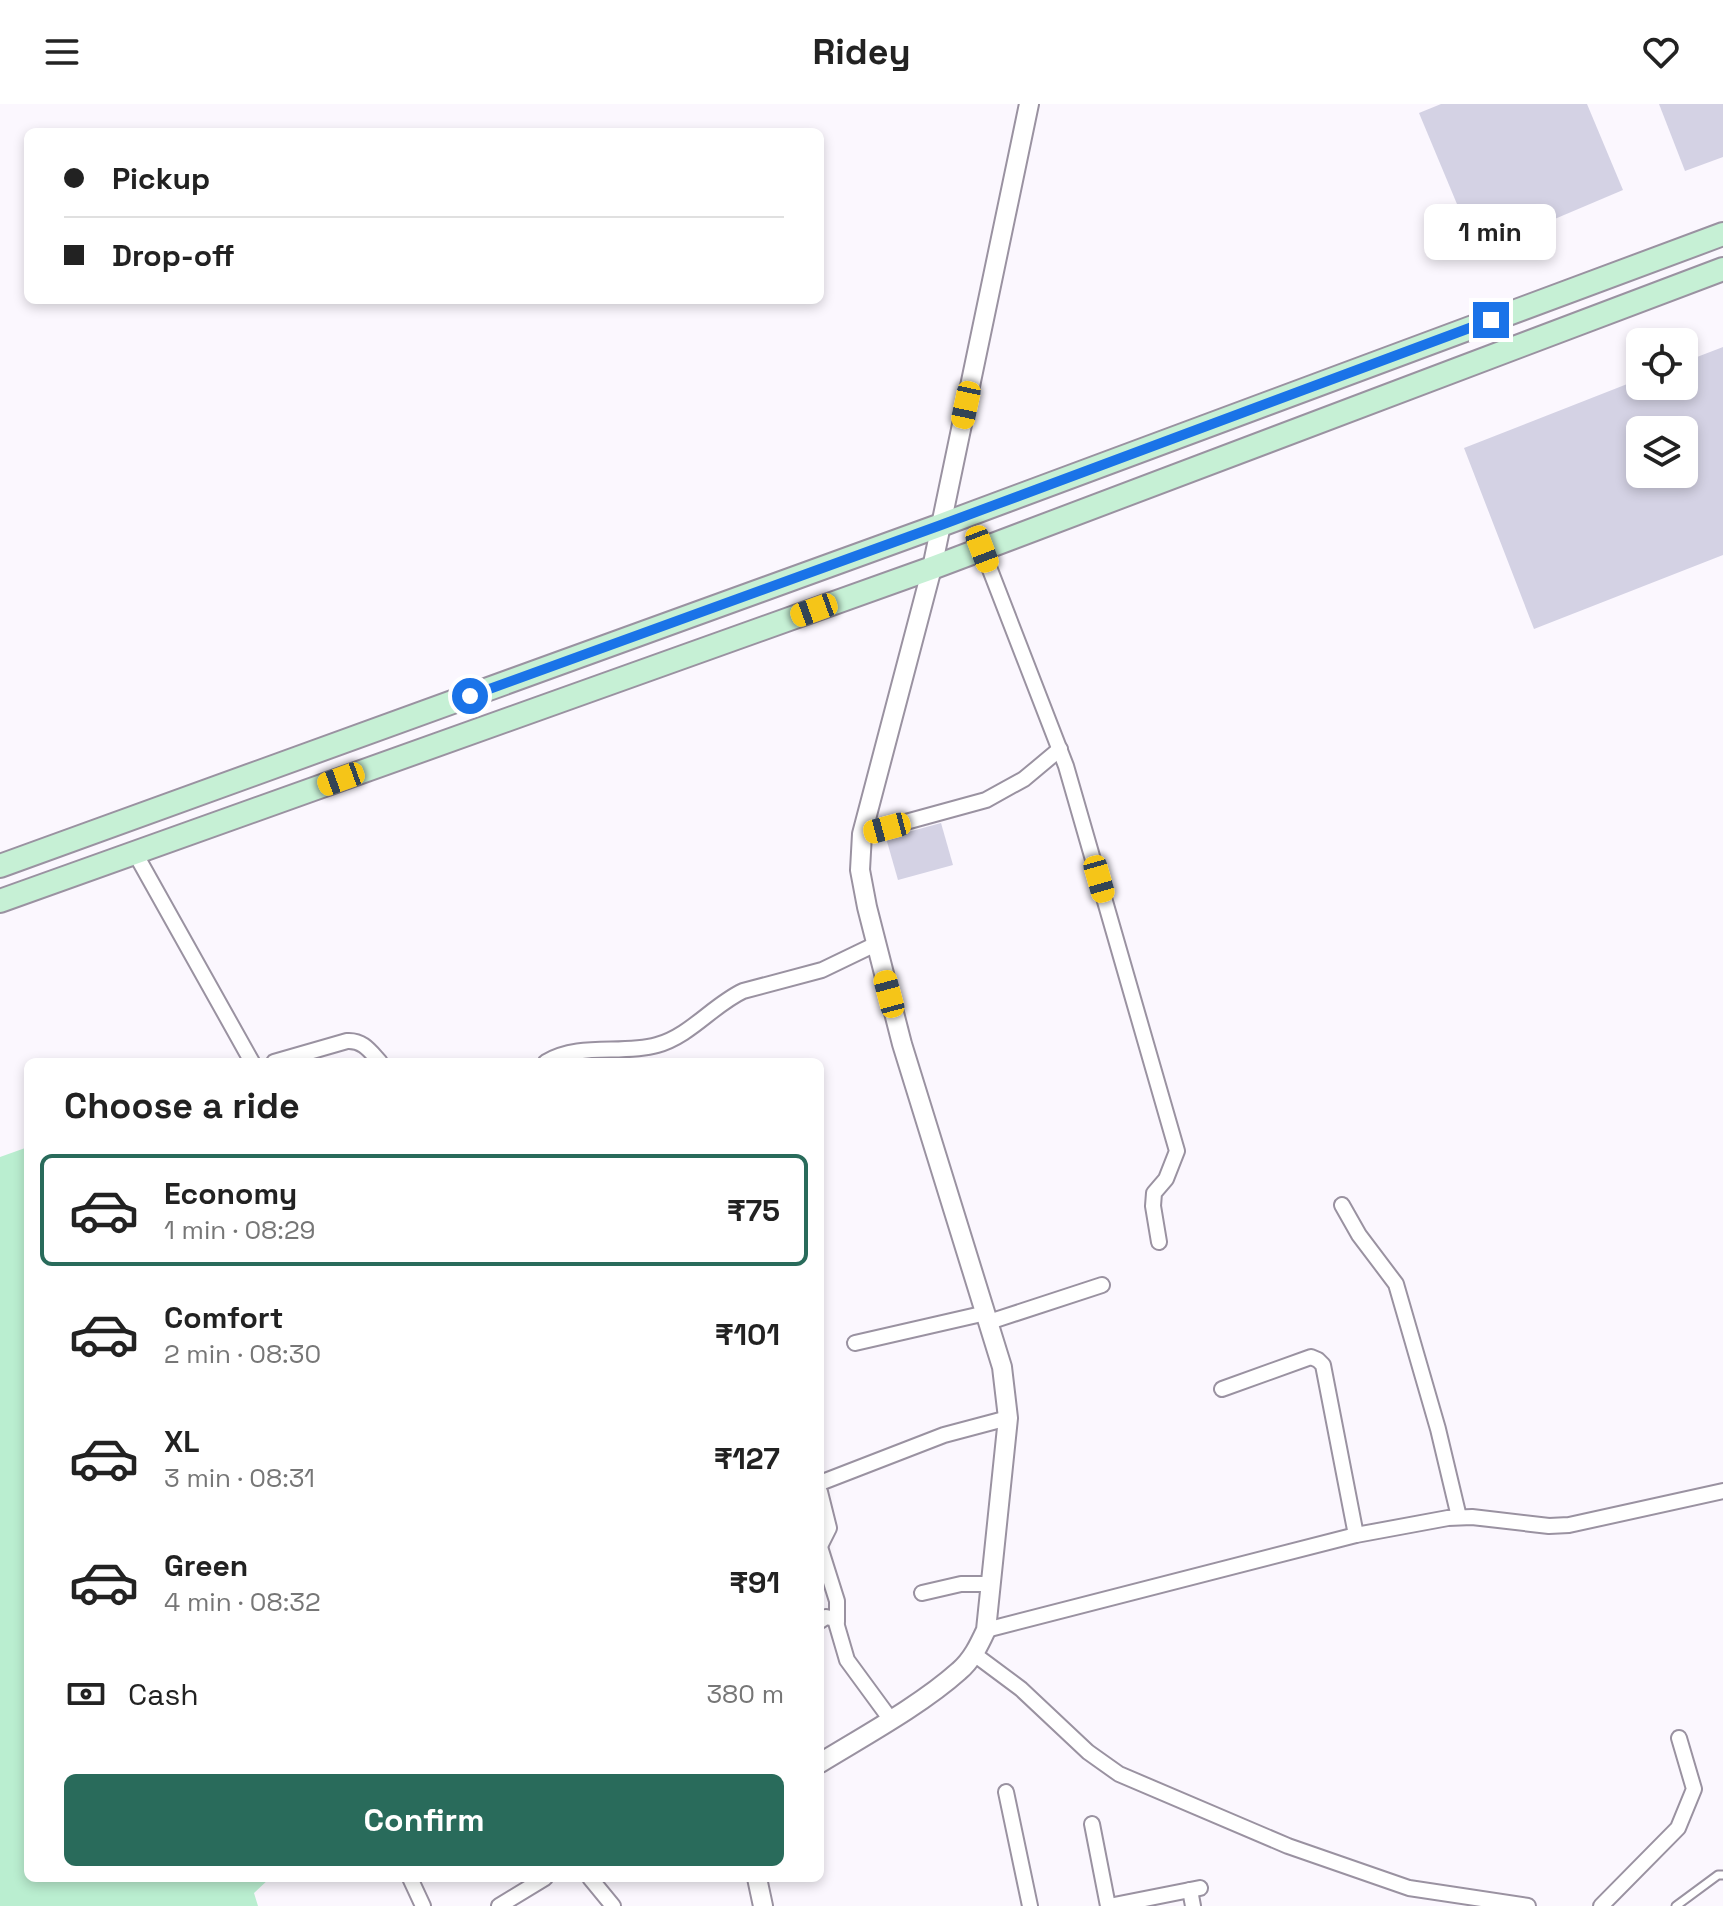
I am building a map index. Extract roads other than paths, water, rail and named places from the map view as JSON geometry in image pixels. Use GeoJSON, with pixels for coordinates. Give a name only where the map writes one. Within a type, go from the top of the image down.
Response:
{"type":"FeatureCollection","features":[{"type":"Feature","properties":{"kind":"main road"},"geometry":{"type":"LineString","coordinates":[[0,866],[941,525],[1723,234]]}},
{"type":"Feature","properties":{"kind":"main road"},"geometry":{"type":"LineString","coordinates":[[0,901],[932,568],[1723,269]]}},
{"type":"Feature","properties":{"kind":"street"},"geometry":{"type":"LineString","coordinates":[[824,1761],[891,1720],[960,1671],[974,1654],[986,1630],[1008,1418],[1002,1367],[902,1044],[860,870],[862,834],[932,568],[1029,104]]}},
{"type":"Feature","properties":{"kind":"street"},"geometry":{"type":"LineString","coordinates":[[982,549],[1060,749],[1177,1151],[1166,1179],[1154,1193],[1159,1242]]}},
{"type":"Feature","properties":{"kind":"street"},"geometry":{"type":"LineString","coordinates":[[862,834],[986,800],[1024,779],[1060,749]]}},
{"type":"Feature","properties":{"kind":"street"},"geometry":{"type":"LineString","coordinates":[[135,853],[250,1058]]}},
{"type":"Feature","properties":{"kind":"street"},"geometry":{"type":"LineString","coordinates":[[556,1058],[574,1051],[658,1045],[743,991],[822,970],[876,944]]}},
{"type":"Feature","properties":{"kind":"street"},"geometry":{"type":"LineString","coordinates":[[288,1058],[355,1040],[376,1058]]}},
{"type":"Feature","properties":{"kind":"street"},"geometry":{"type":"LineString","coordinates":[[1342,1205],[1359,1235],[1396,1284],[1438,1429],[1459,1517]]}},
{"type":"Feature","properties":{"kind":"street"},"geometry":{"type":"LineString","coordinates":[[855,1343],[988,1318],[1102,1285]]}},
{"type":"Feature","properties":{"kind":"street"},"geometry":{"type":"LineString","coordinates":[[1222,1389],[1311,1357],[1323,1365],[1356,1535]]}},
{"type":"Feature","properties":{"kind":"street"},"geometry":{"type":"LineString","coordinates":[[824,1481],[944,1435],[1008,1418]]}},
{"type":"Feature","properties":{"kind":"street"},"geometry":{"type":"LineString","coordinates":[[986,1630],[1356,1535],[1459,1517],[1549,1526],[1569,1525],[1723,1491]]}},
{"type":"Feature","properties":{"kind":"street"},"geometry":{"type":"LineString","coordinates":[[824,1508],[829,1528],[824,1539]]}},
{"type":"Feature","properties":{"kind":"street"},"geometry":{"type":"LineString","coordinates":[[824,1560],[837,1601],[837,1622],[847,1660],[891,1720]]}},
{"type":"Feature","properties":{"kind":"street"},"geometry":{"type":"LineString","coordinates":[[922,1593],[961,1584],[991,1584]]}},
{"type":"Feature","properties":{"kind":"street"},"geometry":{"type":"LineString","coordinates":[[824,1620],[832,1617],[837,1622]]}},
{"type":"Feature","properties":{"kind":"street"},"geometry":{"type":"LineString","coordinates":[[974,1654],[1021,1689],[1088,1752],[1119,1774],[1288,1846],[1409,1888],[1528,1906]]}},
{"type":"Feature","properties":{"kind":"street"},"geometry":{"type":"LineString","coordinates":[[1601,1906],[1678,1828],[1694,1789],[1679,1738]]}},
{"type":"Feature","properties":{"kind":"street"},"geometry":{"type":"LineString","coordinates":[[1006,1792],[1030,1906]]}},
{"type":"Feature","properties":{"kind":"street"},"geometry":{"type":"LineString","coordinates":[[1092,1824],[1108,1906],[1195,1889],[1193,1906]]}},
{"type":"Feature","properties":{"kind":"street"},"geometry":{"type":"LineString","coordinates":[[412,1882],[423,1906]]}},
{"type":"Feature","properties":{"kind":"street"},"geometry":{"type":"LineString","coordinates":[[499,1906],[538,1882]]}},
{"type":"Feature","properties":{"kind":"street"},"geometry":{"type":"LineString","coordinates":[[593,1882],[613,1906]]}},
{"type":"Feature","properties":{"kind":"street"},"geometry":{"type":"LineString","coordinates":[[758,1882],[763,1906]]}},
{"type":"Feature","properties":{"kind":"lane"},"geometry":{"type":"LineString","coordinates":[[1676,1906],[1718,1875],[1723,1875]]}}]}
